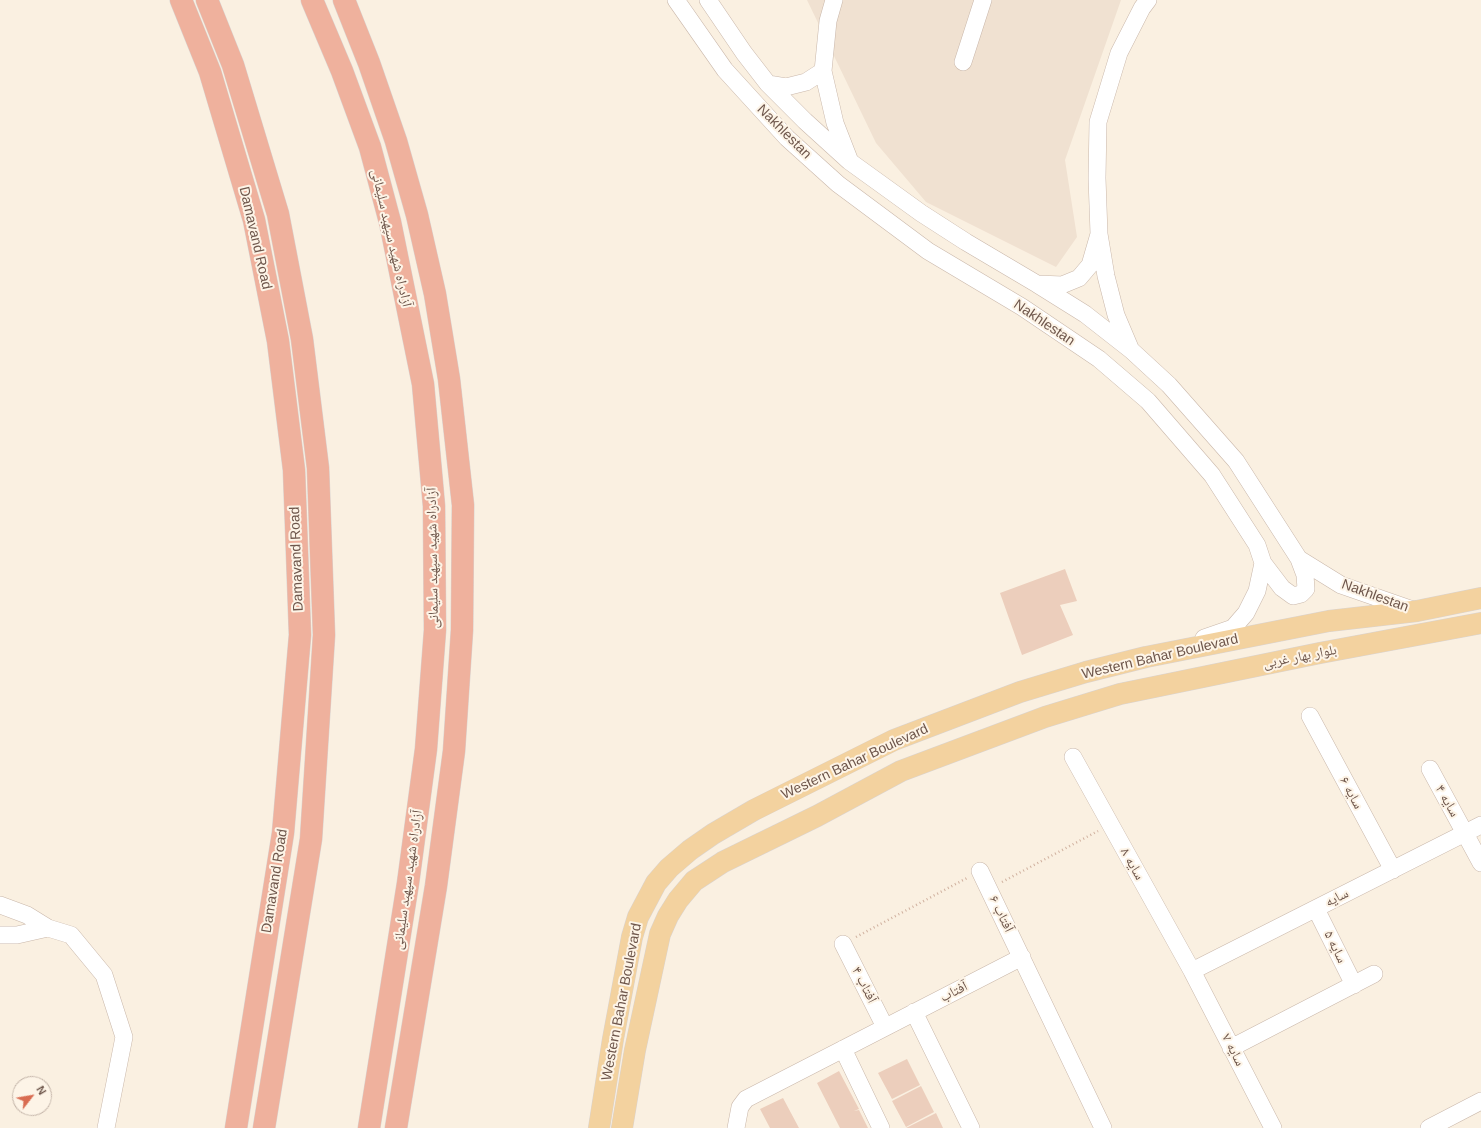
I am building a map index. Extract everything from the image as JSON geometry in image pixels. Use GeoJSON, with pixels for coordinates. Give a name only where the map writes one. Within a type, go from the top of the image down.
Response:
{"type":"FeatureCollection","features":[{"type":"Feature","properties":{"kind":"highway","name":"Damavand Road"},"geometry":{"type":"LineString","coordinates":[[181,0],[210,72],[254,220],[278,341],[294,470],[300,634],[283,832],[236,1128]]}},
{"type":"Feature","properties":{"kind":"highway","name":"Damavand Road"},"geometry":{"type":"LineString","coordinates":[[207,0],[232,64],[278,214],[302,339],[318,468],[324,635],[311,839],[264,1128]]}},
{"type":"Feature","properties":{"kind":"highway","name":"آزادراه شهید سپهبد سلیمانی"},"geometry":{"type":"LineString","coordinates":[[312,0],[342,72],[370,147],[390,222],[423,384],[434,506],[435,630],[426,749],[408,883],[368,1128]]}},
{"type":"Feature","properties":{"kind":"highway","name":"آزادراه شهید سپهبد سلیمانی"},"geometry":{"type":"LineString","coordinates":[[344,0],[369,63],[391,127],[417,215],[435,294],[449,379],[463,505],[462,630],[454,751],[436,886],[396,1128]]}},
{"type":"Feature","properties":{"kind":"main road"},"geometry":{"type":"LineString","coordinates":[[1417,611],[1481,598]]}},
{"type":"Feature","properties":{"kind":"main road","name":"Western Bahar Boulevard"},"geometry":{"type":"LineString","coordinates":[[599,1128],[613,1039],[632,937],[638,917],[656,884],[670,868],[690,850],[713,834],[754,810],[894,740],[1020,692],[1086,672],[1146,657],[1329,621],[1417,611]]}},
{"type":"Feature","properties":{"kind":"main road","name":"Western Bahar Boulevard"},"geometry":{"type":"LineString","coordinates":[[622,1128],[635,1050],[660,934],[668,916],[678,900],[694,881],[723,862],[817,816],[901,771],[1060,712],[1120,694],[1312,655],[1481,623]]}},
{"type":"Feature","properties":{"kind":"street","name":"Nakhlestan"},"geometry":{"type":"LineString","coordinates":[[676,0],[725,70],[787,138],[838,184],[928,251],[1022,307],[1099,359],[1148,401],[1212,475],[1257,545],[1264,563],[1282,588],[1293,596],[1301,594],[1306,589],[1305,575],[1299,559],[1236,461],[1169,385],[1131,350],[1085,314],[934,222],[850,162],[805,121],[768,84],[744,53],[708,0]]}},
{"type":"Feature","properties":{"kind":"street"},"geometry":{"type":"LineString","coordinates":[[834,0],[828,21],[823,71],[835,123],[850,162]]}},
{"type":"Feature","properties":{"kind":"street"},"geometry":{"type":"LineString","coordinates":[[963,62],[983,0]]}},
{"type":"Feature","properties":{"kind":"street"},"geometry":{"type":"LineString","coordinates":[[1131,350],[1114,309],[1106,276],[1099,234],[1097,178],[1098,122],[1119,53],[1142,8],[1148,0]]}},
{"type":"Feature","properties":{"kind":"street"},"geometry":{"type":"LineString","coordinates":[[768,84],[786,87],[806,82],[823,71]]}},
{"type":"Feature","properties":{"kind":"street"},"geometry":{"type":"LineString","coordinates":[[1037,284],[1062,285],[1079,278],[1090,265],[1099,234]]}},
{"type":"Feature","properties":{"kind":"street","name":"Nakhlestan"},"geometry":{"type":"LineString","coordinates":[[1299,559],[1341,585],[1417,611]]}},
{"type":"Feature","properties":{"kind":"street"},"geometry":{"type":"LineString","coordinates":[[1146,657],[1233,628],[1246,613],[1258,590],[1264,563]]}},
{"type":"Feature","properties":{"kind":"street","name":"سایه ۶"},"geometry":{"type":"LineString","coordinates":[[1310,716],[1393,870]]}},
{"type":"Feature","properties":{"kind":"street","name":"سایه ۸"},"geometry":{"type":"LineString","coordinates":[[1073,757],[1192,971]]}},
{"type":"Feature","properties":{"kind":"street","name":"سایه ۴"},"geometry":{"type":"LineString","coordinates":[[1430,769],[1481,863]]}},
{"type":"Feature","properties":{"kind":"street","name":"سایه"},"geometry":{"type":"LineString","coordinates":[[1192,971],[1481,825]]}},
{"type":"Feature","properties":{"kind":"street","name":"آفتاب ۶"},"geometry":{"type":"LineString","coordinates":[[980,871],[1022,957]]}},
{"type":"Feature","properties":{"kind":"street"},"geometry":{"type":"LineString","coordinates":[[0,905],[27,915],[48,928],[71,935],[104,975],[124,1037],[106,1128]]}},
{"type":"Feature","properties":{"kind":"street","name":"سایه ۵"},"geometry":{"type":"LineString","coordinates":[[1316,909],[1354,985]]}},
{"type":"Feature","properties":{"kind":"street"},"geometry":{"type":"LineString","coordinates":[[0,935],[18,935],[48,928]]}},
{"type":"Feature","properties":{"kind":"street","name":"آفتاب ۴"},"geometry":{"type":"LineString","coordinates":[[843,944],[885,1027]]}},
{"type":"Feature","properties":{"kind":"street"},"geometry":{"type":"LineString","coordinates":[[1022,957],[1103,1128]]}},
{"type":"Feature","properties":{"kind":"street","name":"آفتاب"},"geometry":{"type":"LineString","coordinates":[[736,1128],[740,1107],[746,1099],[1022,957]]}},
{"type":"Feature","properties":{"kind":"street","name":"سایه ۷"},"geometry":{"type":"LineString","coordinates":[[1192,971],[1273,1128]]}},
{"type":"Feature","properties":{"kind":"street"},"geometry":{"type":"LineString","coordinates":[[1232,1048],[1374,974]]}},
{"type":"Feature","properties":{"kind":"street"},"geometry":{"type":"LineString","coordinates":[[914,1012],[971,1128]]}},
{"type":"Feature","properties":{"kind":"street"},"geometry":{"type":"LineString","coordinates":[[843,1049],[881,1128]]}},
{"type":"Feature","properties":{"kind":"street"},"geometry":{"type":"LineString","coordinates":[[1429,1128],[1481,1101]]}},
{"type":"Feature","properties":{"kind":"path"},"geometry":{"type":"LineString","coordinates":[[989,888],[1110,824]]}},
{"type":"Feature","properties":{"kind":"path"},"geometry":{"type":"LineString","coordinates":[[843,944],[980,871]]}},
{"type":"Feature","properties":{"kind":"shaded area"},"geometry":{"type":"Polygon","coordinates":[[[807,0],[1121,0],[1065,160],[1077,237],[1056,267],[926,202],[876,143],[807,0]]]}},
{"type":"Feature","properties":{"kind":"building"},"geometry":{"type":"Polygon","coordinates":[[[1065,569],[1077,601],[1060,605],[1073,635],[1022,655],[1000,593],[1065,569]]]}},
{"type":"Feature","properties":{"kind":"building"},"geometry":{"type":"Polygon","coordinates":[[[907,1059],[920,1085],[892,1099],[878,1073],[907,1059]]]}},
{"type":"Feature","properties":{"kind":"building"},"geometry":{"type":"Polygon","coordinates":[[[839,1071],[859,1109],[854,1111],[859,1110],[868,1128],[840,1128],[817,1083],[839,1071]]]}},
{"type":"Feature","properties":{"kind":"building"},"geometry":{"type":"Polygon","coordinates":[[[921,1086],[934,1112],[906,1127],[892,1101],[921,1086]]]}},
{"type":"Feature","properties":{"kind":"building"},"geometry":{"type":"Polygon","coordinates":[[[783,1098],[799,1128],[770,1128],[760,1109],[783,1098]]]}},
{"type":"Feature","properties":{"kind":"building"},"geometry":{"type":"Polygon","coordinates":[[[936,1113],[943,1128],[906,1128],[936,1113]]]}}]}
